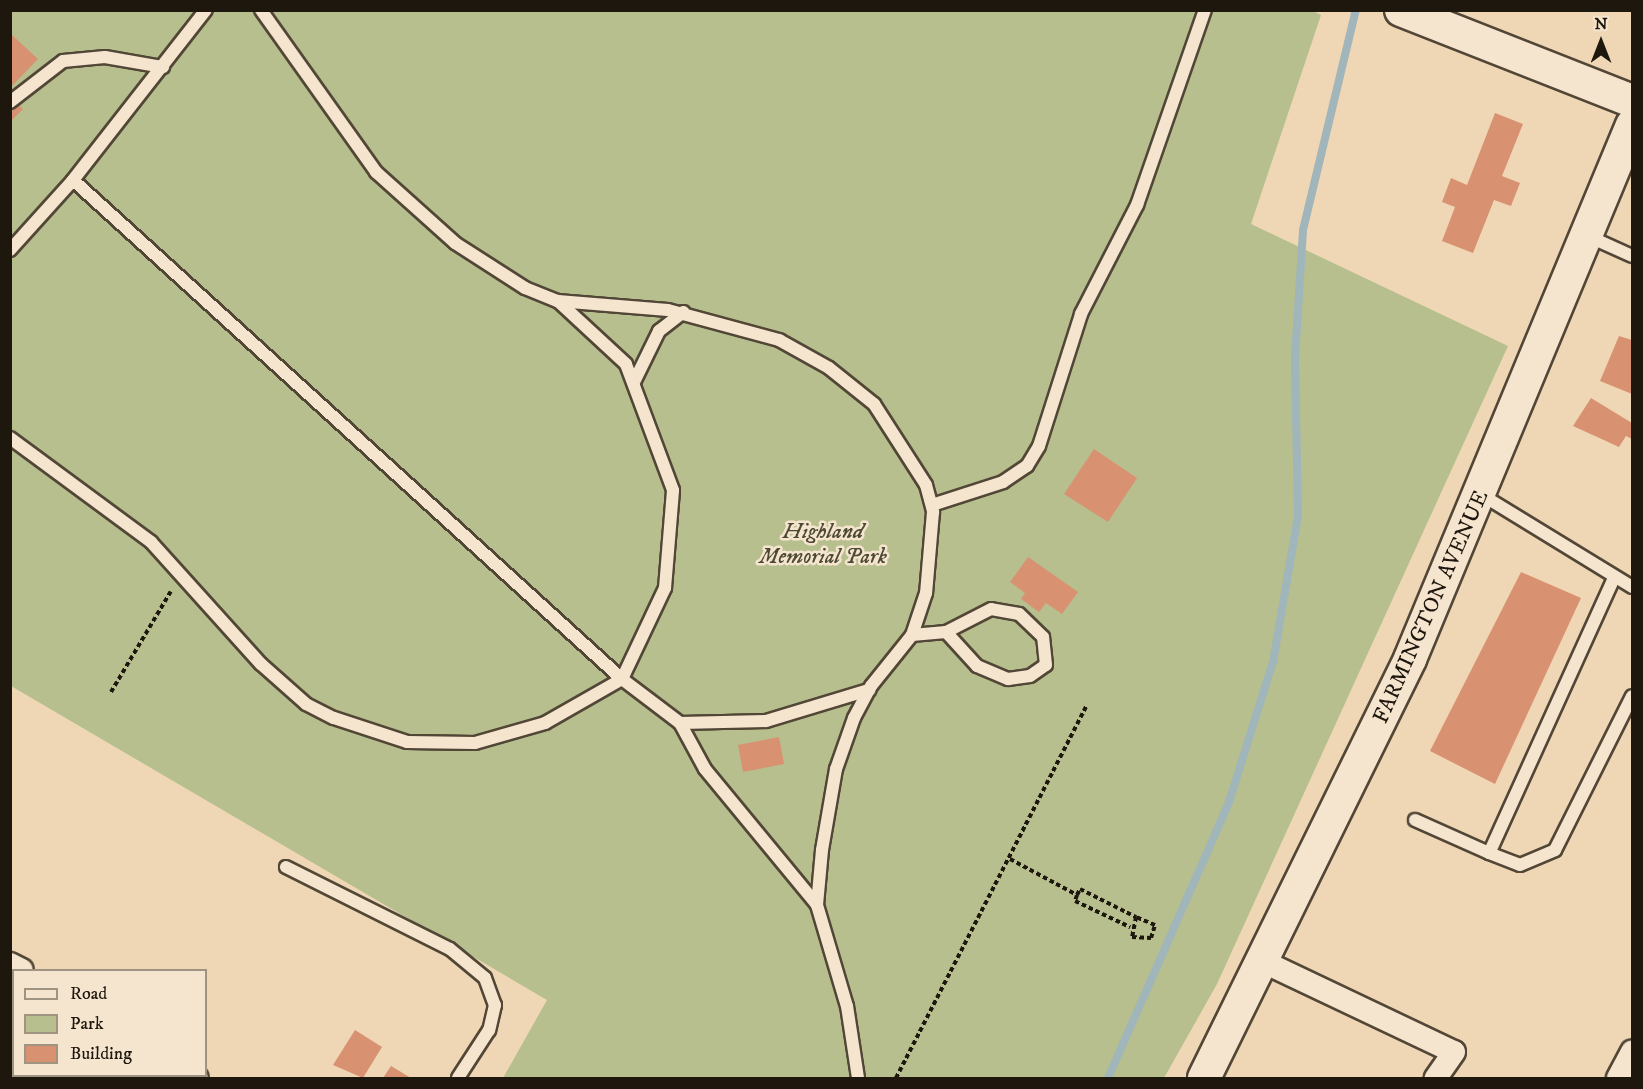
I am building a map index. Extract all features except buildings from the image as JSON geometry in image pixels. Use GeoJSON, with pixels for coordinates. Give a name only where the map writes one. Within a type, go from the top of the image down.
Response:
{"type":"FeatureCollection","features":[{"type":"Feature","properties":{"kind":"street"},"geometry":{"type":"LineString","coordinates":[[1401,10],[1632,101]]}},
{"type":"Feature","properties":{"kind":"street","name":"FARMINGTON AVENUE"},"geometry":{"type":"LineString","coordinates":[[1204,1078],[1410,659],[1482,495],[1590,237],[1632,125]]}},
{"type":"Feature","properties":{"kind":"street"},"geometry":{"type":"LineString","coordinates":[[1262,961],[1455,1052],[1436,1078]]}},
{"type":"Feature","properties":{"kind":"street"},"geometry":{"type":"LineString","coordinates":[[1618,1078],[1632,1052]]}},
{"type":"Feature","properties":{"kind":"lane"},"geometry":{"type":"LineString","coordinates":[[10,250],[73,180],[206,10]]}},
{"type":"Feature","properties":{"kind":"lane"},"geometry":{"type":"LineString","coordinates":[[10,438],[151,542],[261,664],[306,704],[407,742],[440,746],[512,736],[622,679],[665,588],[674,513],[664,456],[634,380],[613,350],[558,301],[482,262],[397,194],[359,151],[261,10]]}},
{"type":"Feature","properties":{"kind":"lane"},"geometry":{"type":"LineString","coordinates":[[932,505],[1003,482],[1027,466],[1039,446],[1081,315],[1137,205],[1205,10]]}},
{"type":"Feature","properties":{"kind":"lane"},"geometry":{"type":"LineString","coordinates":[[10,102],[63,61],[105,57],[163,67]]}},
{"type":"Feature","properties":{"kind":"lane"},"geometry":{"type":"LineString","coordinates":[[73,180],[622,679],[680,723],[705,769],[817,905],[847,1006],[858,1078]]}},
{"type":"Feature","properties":{"kind":"lane"},"geometry":{"type":"LineString","coordinates":[[1590,237],[1632,256]]}},
{"type":"Feature","properties":{"kind":"lane"},"geometry":{"type":"LineString","coordinates":[[558,301],[684,312],[759,330],[846,380],[888,419],[932,505],[926,593],[912,635],[869,690],[836,769],[817,905]]}},
{"type":"Feature","properties":{"kind":"lane"},"geometry":{"type":"LineString","coordinates":[[634,380],[658,332],[684,312]]}},
{"type":"Feature","properties":{"kind":"lane"},"geometry":{"type":"LineString","coordinates":[[1482,495],[1632,587]]}},
{"type":"Feature","properties":{"kind":"lane"},"geometry":{"type":"LineString","coordinates":[[1489,853],[1614,578]]}},
{"type":"Feature","properties":{"kind":"lane"},"geometry":{"type":"LineString","coordinates":[[912,635],[946,632],[992,609],[1018,614],[1043,638],[1046,665],[1030,676],[1008,679],[977,666],[946,632]]}},
{"type":"Feature","properties":{"kind":"lane"},"geometry":{"type":"LineString","coordinates":[[680,723],[766,721],[869,690]]}},
{"type":"Feature","properties":{"kind":"lane"},"geometry":{"type":"LineString","coordinates":[[1415,820],[1520,865],[1555,850],[1632,696]]}},
{"type":"Feature","properties":{"kind":"lane"},"geometry":{"type":"LineString","coordinates":[[286,867],[450,949],[485,978],[495,1005],[489,1030],[458,1078]]}},
{"type":"Feature","properties":{"kind":"path"},"geometry":{"type":"LineString","coordinates":[[111,692],[181,574]]}},
{"type":"Feature","properties":{"kind":"path"},"geometry":{"type":"LineString","coordinates":[[896,1078],[1087,705]]}},
{"type":"Feature","properties":{"kind":"path"},"geometry":{"type":"LineString","coordinates":[[1010,859],[1077,895]]}},
{"type":"Feature","properties":{"kind":"path"},"geometry":{"type":"LineString","coordinates":[[1130,927],[1075,902],[1080,889],[1136,917],[1152,921],[1155,931],[1142,941],[1132,937],[1130,927],[1136,917]]}},
{"type":"Feature","properties":{"kind":"green space","name":"Highland Memorial Park"},"geometry":{"type":"Polygon","coordinates":[[[1311,10],[1321,15],[1251,224],[1508,346],[1217,984],[1164,1078],[503,1078],[547,1000],[11,686],[10,11],[1311,10]]]}},
{"type":"Feature","properties":{"kind":"waterway"},"geometry":{"type":"LineString","coordinates":[[1108,1078],[1229,802],[1273,662],[1298,515],[1295,358],[1303,230],[1356,10]]}}]}
